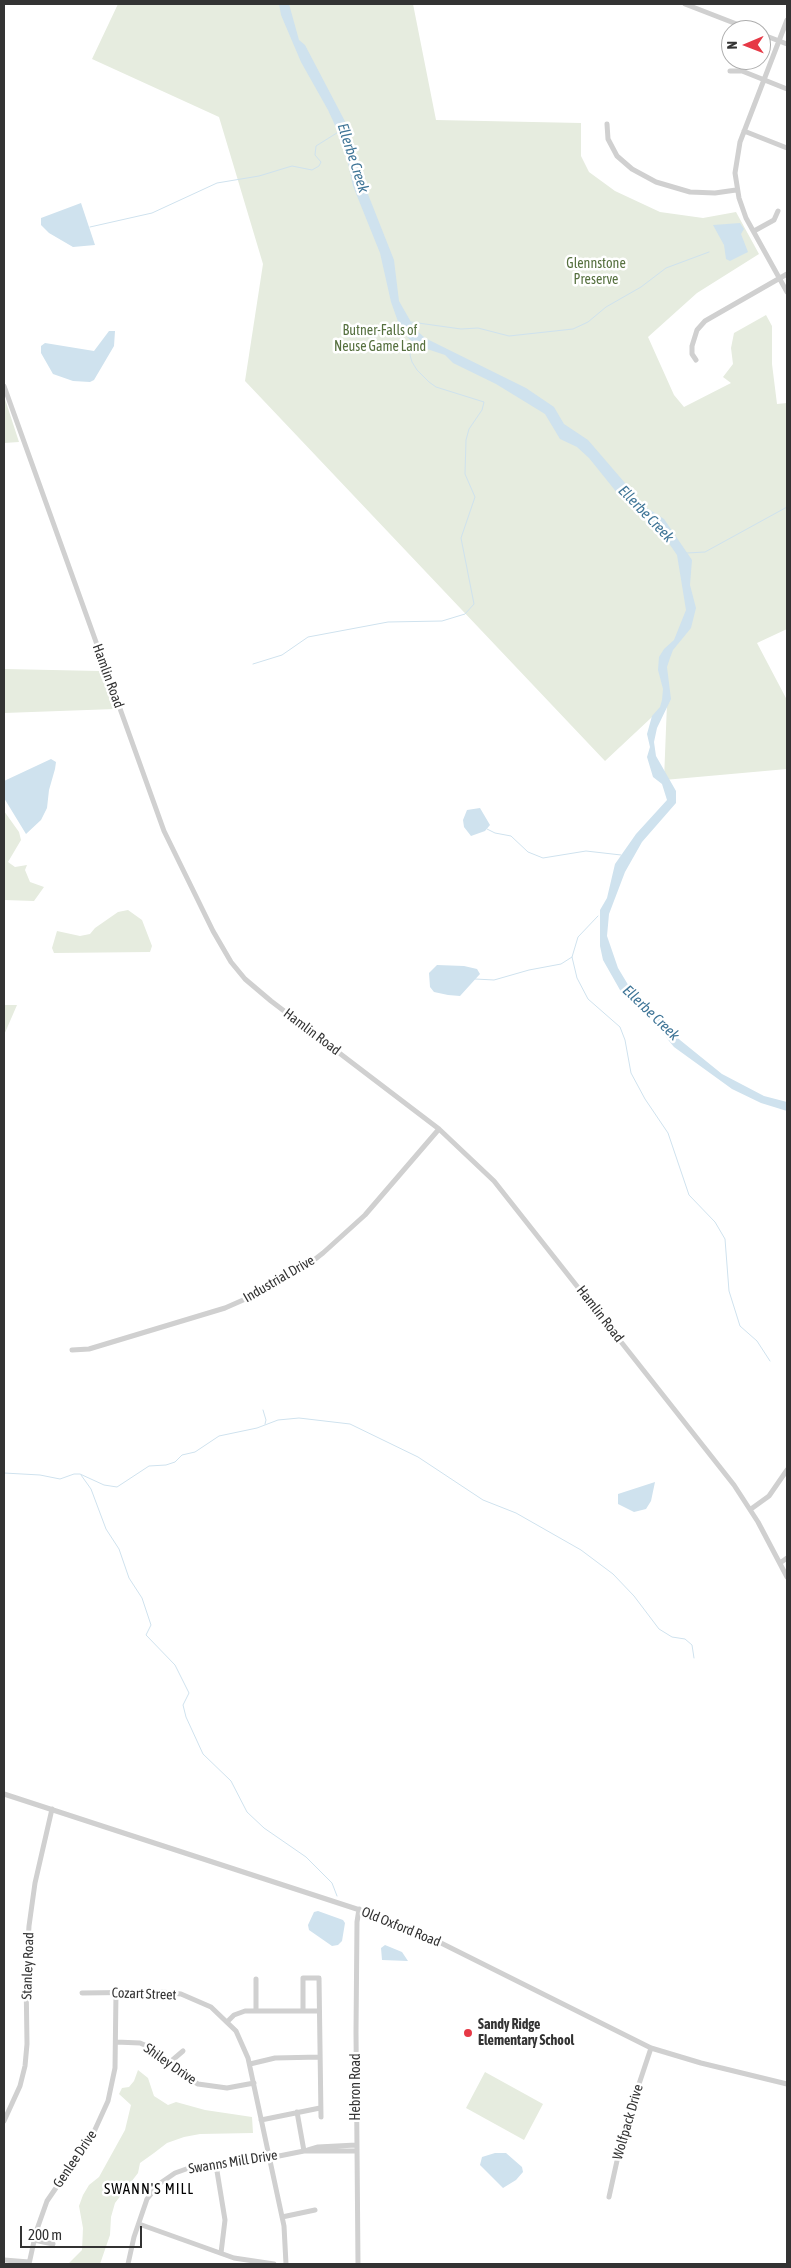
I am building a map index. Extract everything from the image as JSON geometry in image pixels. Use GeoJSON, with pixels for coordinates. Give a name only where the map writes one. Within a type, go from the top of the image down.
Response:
{"type":"FeatureCollection","features":[{"type":"Feature","properties":{"kind":"street"},"geometry":{"type":"LineString","coordinates":[[685,4],[726,20]]}},
{"type":"Feature","properties":{"kind":"street"},"geometry":{"type":"LineString","coordinates":[[787,20],[744,131],[736,158],[736,190],[754,231],[787,292]]}},
{"type":"Feature","properties":{"kind":"street"},"geometry":{"type":"LineString","coordinates":[[771,38],[787,44]]}},
{"type":"Feature","properties":{"kind":"street"},"geometry":{"type":"LineString","coordinates":[[730,71],[742,71],[787,89]]}},
{"type":"Feature","properties":{"kind":"street"},"geometry":{"type":"LineString","coordinates":[[607,124],[608,139],[616,156],[632,169],[656,182],[700,193],[736,190]]}},
{"type":"Feature","properties":{"kind":"street"},"geometry":{"type":"LineString","coordinates":[[744,131],[787,148]]}},
{"type":"Feature","properties":{"kind":"street"},"geometry":{"type":"LineString","coordinates":[[754,231],[774,220],[778,211]]}},
{"type":"Feature","properties":{"kind":"street"},"geometry":{"type":"LineString","coordinates":[[696,360],[692,346],[697,330],[705,321],[787,274]]}},
{"type":"Feature","properties":{"kind":"street","name":"Hamlin Road"},"geometry":{"type":"LineString","coordinates":[[4,386],[164,832],[220,944],[235,968],[258,990],[439,1129],[472,1158],[509,1198],[684,1420],[751,1509],[787,1577]]}},
{"type":"Feature","properties":{"kind":"street","name":"Industrial Drive"},"geometry":{"type":"LineString","coordinates":[[72,1350],[89,1349],[225,1308],[259,1293],[304,1267],[323,1253],[364,1215],[439,1129]]}},
{"type":"Feature","properties":{"kind":"street"},"geometry":{"type":"LineString","coordinates":[[751,1509],[769,1496],[787,1470]]}},
{"type":"Feature","properties":{"kind":"street"},"geometry":{"type":"LineString","coordinates":[[780,1563],[787,1558]]}},
{"type":"Feature","properties":{"kind":"street","name":"Old Oxford Road"},"geometry":{"type":"LineString","coordinates":[[4,1794],[359,1909],[423,1934],[651,2048],[701,2063],[787,2084]]}},
{"type":"Feature","properties":{"kind":"street","name":"Stanley Road"},"geometry":{"type":"LineString","coordinates":[[4,2121],[20,2086],[25,2066],[27,2044],[26,1975],[29,1926],[35,1883],[52,1809]]}},
{"type":"Feature","properties":{"kind":"street","name":"Hebron Road"},"geometry":{"type":"LineString","coordinates":[[358,2264],[356,2148],[357,1922],[359,1909]]}},
{"type":"Feature","properties":{"kind":"street"},"geometry":{"type":"LineString","coordinates":[[303,2010],[303,1978],[319,1978],[321,2116]]}},
{"type":"Feature","properties":{"kind":"street"},"geometry":{"type":"LineString","coordinates":[[256,1979],[256,2011]]}},
{"type":"Feature","properties":{"kind":"street","name":"Genlee Drive"},"geometry":{"type":"LineString","coordinates":[[29,2263],[34,2240],[47,2201],[83,2151],[101,2119],[112,2088],[116,2042],[116,1992]]}},
{"type":"Feature","properties":{"kind":"street","name":"Cozart Street"},"geometry":{"type":"LineString","coordinates":[[82,1993],[167,1992],[181,1994],[211,2007],[228,2022],[243,2045],[250,2064],[282,2217],[286,2264]]}},
{"type":"Feature","properties":{"kind":"street"},"geometry":{"type":"LineString","coordinates":[[228,2022],[237,2013],[256,2011],[320,2011]]}},
{"type":"Feature","properties":{"kind":"street","name":"Shiley Drive"},"geometry":{"type":"LineString","coordinates":[[116,2042],[140,2042],[154,2049],[188,2079],[210,2087],[227,2088],[254,2083]]}},
{"type":"Feature","properties":{"kind":"street","name":"Wolfpack Drive"},"geometry":{"type":"LineString","coordinates":[[609,2197],[624,2129],[651,2048]]}},
{"type":"Feature","properties":{"kind":"street"},"geometry":{"type":"LineString","coordinates":[[169,2063],[183,2051]]}},
{"type":"Feature","properties":{"kind":"street"},"geometry":{"type":"LineString","coordinates":[[250,2064],[275,2058],[320,2058]]}},
{"type":"Feature","properties":{"kind":"street"},"geometry":{"type":"LineString","coordinates":[[261,2120],[320,2108]]}},
{"type":"Feature","properties":{"kind":"street"},"geometry":{"type":"LineString","coordinates":[[297,2112],[306,2151]]}},
{"type":"Feature","properties":{"kind":"street","name":"Swanns Mill Drive"},"geometry":{"type":"LineString","coordinates":[[128,2264],[147,2198],[166,2179],[189,2168],[306,2151],[318,2147],[356,2148]]}},
{"type":"Feature","properties":{"kind":"street"},"geometry":{"type":"LineString","coordinates":[[216,2165],[225,2220],[221,2253]]}},
{"type":"Feature","properties":{"kind":"street"},"geometry":{"type":"LineString","coordinates":[[282,2217],[315,2210]]}},
{"type":"Feature","properties":{"kind":"street"},"geometry":{"type":"LineString","coordinates":[[139,2224],[221,2253],[245,2260],[274,2264]]}},
{"type":"Feature","properties":{"kind":"street"},"geometry":{"type":"LineString","coordinates":[[34,2240],[53,2244]]}},
{"type":"Feature","properties":{"kind":"street"},"geometry":{"type":"LineString","coordinates":[[4,2260],[29,2263]]}},
{"type":"Feature","properties":{"kind":"green space","name":"Butner-Falls of Neuse Game Land"},"geometry":{"type":"Polygon","coordinates":[[[118,4],[413,4],[436,120],[581,123],[581,156],[589,172],[615,191],[660,212],[703,218],[736,212],[759,254],[697,293],[648,337],[674,395],[684,407],[731,383],[723,377],[733,364],[731,348],[734,333],[766,315],[772,326],[772,364],[777,404],[787,403],[787,629],[757,643],[787,700],[787,769],[664,780],[667,703],[605,761],[245,381],[263,264],[219,117],[92,59],[118,4]]]}},
{"type":"Feature","properties":{"kind":"green space"},"geometry":{"type":"Polygon","coordinates":[[[4,396],[19,442],[4,443],[4,396]]]}},
{"type":"Feature","properties":{"kind":"green space"},"geometry":{"type":"Polygon","coordinates":[[[4,669],[100,671],[115,709],[4,713],[4,669]]]}},
{"type":"Feature","properties":{"kind":"green space"},"geometry":{"type":"Polygon","coordinates":[[[4,811],[19,832],[21,840],[8,862],[15,867],[27,865],[25,870],[30,882],[44,887],[34,901],[4,900],[4,811]]]}},
{"type":"Feature","properties":{"kind":"green space"},"geometry":{"type":"Polygon","coordinates":[[[128,910],[142,920],[152,946],[150,952],[54,953],[52,948],[57,931],[80,936],[90,934],[95,928],[118,912],[128,910]]]}},
{"type":"Feature","properties":{"kind":"green space"},"geometry":{"type":"Polygon","coordinates":[[[4,1005],[17,1005],[4,1035],[4,1005]]]}},
{"type":"Feature","properties":{"kind":"green space"},"geometry":{"type":"Polygon","coordinates":[[[138,2070],[148,2078],[154,2096],[168,2105],[176,2102],[205,2110],[252,2117],[253,2133],[200,2134],[167,2143],[140,2163],[138,2173],[115,2203],[111,2217],[110,2235],[100,2264],[68,2264],[82,2250],[83,2228],[79,2206],[83,2195],[89,2185],[99,2177],[125,2130],[131,2105],[119,2094],[122,2088],[129,2087],[134,2081],[138,2070]]]}},
{"type":"Feature","properties":{"kind":"green space"},"geometry":{"type":"Polygon","coordinates":[[[485,2072],[543,2104],[524,2140],[466,2108],[485,2072]]]}},
{"type":"Feature","properties":{"kind":"water","name":"Ellerbe Creek"},"geometry":{"type":"Polygon","coordinates":[[[279,4],[289,4],[299,40],[305,45],[349,129],[360,174],[394,260],[399,301],[415,329],[425,338],[526,388],[554,407],[564,424],[588,440],[625,483],[638,502],[664,519],[692,560],[690,585],[696,608],[691,628],[673,650],[667,667],[671,699],[657,728],[654,742],[656,756],[676,791],[676,803],[642,842],[625,872],[609,914],[607,936],[618,968],[630,988],[680,1040],[722,1074],[764,1096],[787,1102],[787,1111],[761,1103],[732,1089],[674,1047],[651,1019],[620,990],[603,960],[600,946],[600,910],[607,898],[615,864],[636,834],[667,800],[662,784],[653,777],[647,757],[650,747],[647,734],[652,716],[660,707],[662,700],[663,689],[658,670],[659,657],[664,649],[674,640],[686,610],[677,555],[659,529],[618,494],[589,458],[577,447],[560,439],[545,414],[496,384],[453,363],[445,355],[415,345],[401,330],[391,302],[380,253],[353,186],[344,145],[328,110],[301,62],[281,15],[279,4]]]}},
{"type":"Feature","properties":{"kind":"water"},"geometry":{"type":"Polygon","coordinates":[[[81,203],[95,245],[73,247],[49,233],[41,225],[41,218],[81,203]]]}},
{"type":"Feature","properties":{"kind":"water"},"geometry":{"type":"Polygon","coordinates":[[[740,223],[744,229],[741,234],[748,252],[730,261],[726,259],[724,245],[713,225],[740,223]]]}},
{"type":"Feature","properties":{"kind":"water"},"geometry":{"type":"Polygon","coordinates":[[[109,331],[115,331],[114,346],[94,380],[90,382],[73,381],[53,374],[41,353],[41,346],[45,343],[94,351],[109,331]]]}},
{"type":"Feature","properties":{"kind":"water"},"geometry":{"type":"Polygon","coordinates":[[[51,759],[56,762],[47,808],[41,820],[26,834],[4,798],[4,781],[51,759]]]}},
{"type":"Feature","properties":{"kind":"water"},"geometry":{"type":"Polygon","coordinates":[[[480,808],[490,825],[485,831],[471,836],[464,827],[463,820],[467,810],[480,808]]]}},
{"type":"Feature","properties":{"kind":"water"},"geometry":{"type":"Polygon","coordinates":[[[437,965],[464,966],[477,969],[480,974],[460,996],[448,995],[434,992],[430,987],[429,973],[437,965]]]}},
{"type":"Feature","properties":{"kind":"water"},"geometry":{"type":"Polygon","coordinates":[[[655,1482],[651,1501],[646,1509],[634,1512],[618,1504],[618,1494],[655,1482]]]}},
{"type":"Feature","properties":{"kind":"water"},"geometry":{"type":"Polygon","coordinates":[[[318,1911],[343,1920],[345,1923],[342,1941],[338,1945],[332,1946],[309,1930],[308,1925],[314,1912],[318,1911]]]}},
{"type":"Feature","properties":{"kind":"water"},"geometry":{"type":"Polygon","coordinates":[[[385,1945],[402,1952],[408,1961],[382,1960],[381,1948],[385,1945]]]}},
{"type":"Feature","properties":{"kind":"water"},"geometry":{"type":"Polygon","coordinates":[[[495,2153],[506,2153],[522,2167],[523,2172],[516,2180],[503,2188],[480,2165],[482,2157],[495,2153]]]}},
{"type":"Feature","properties":{"kind":"waterway","name":"Ellerbe Creek"},"geometry":{"type":"LineString","coordinates":[[90,227],[152,213],[217,183],[259,176],[292,166],[312,170],[319,166],[321,162],[315,155],[316,146],[340,131]]}},
{"type":"Feature","properties":{"kind":"waterway"},"geometry":{"type":"LineString","coordinates":[[411,322],[461,329],[478,328],[509,336],[573,329],[588,322],[606,307],[641,287],[666,268],[709,252]]}},
{"type":"Feature","properties":{"kind":"waterway"},"geometry":{"type":"LineString","coordinates":[[253,664],[282,655],[308,637],[388,622],[442,621],[465,614],[474,604],[461,538],[475,497],[465,474],[466,440],[469,429],[482,410],[484,402],[436,387],[429,382],[412,362],[410,355],[412,343]]}},
{"type":"Feature","properties":{"kind":"waterway"},"geometry":{"type":"LineString","coordinates":[[687,553],[705,552],[787,507]]}},
{"type":"Feature","properties":{"kind":"waterway"},"geometry":{"type":"LineString","coordinates":[[487,829],[495,833],[511,836],[528,852],[543,858],[586,851],[621,855]]}},
{"type":"Feature","properties":{"kind":"waterway"},"geometry":{"type":"LineString","coordinates":[[598,916],[578,937],[572,957],[577,978],[588,999],[620,1027],[625,1040],[631,1073],[645,1099],[668,1133],[689,1195],[715,1222],[725,1239],[729,1291],[740,1326],[757,1341],[770,1361]]}},
{"type":"Feature","properties":{"kind":"waterway"},"geometry":{"type":"LineString","coordinates":[[475,979],[494,980],[529,970],[561,964],[572,957]]}},
{"type":"Feature","properties":{"kind":"waterway"},"geometry":{"type":"LineString","coordinates":[[263,1410],[266,1420],[265,1424]]}},
{"type":"Feature","properties":{"kind":"waterway"},"geometry":{"type":"LineString","coordinates":[[4,1473],[40,1475],[60,1479],[80,1474],[104,1485],[117,1487],[149,1466],[166,1465],[175,1462],[182,1455],[195,1452],[219,1436],[257,1428],[278,1420],[299,1418],[350,1424],[418,1457],[483,1500],[516,1513],[581,1550],[613,1574],[634,1596],[659,1629],[672,1637],[685,1639],[692,1645],[694,1658]]}},
{"type":"Feature","properties":{"kind":"waterway"},"geometry":{"type":"LineString","coordinates":[[81,1475],[91,1489],[106,1529],[119,1549],[129,1578],[142,1598],[151,1625],[146,1635],[175,1665],[189,1693],[183,1705],[186,1717],[203,1754],[231,1781],[247,1812],[264,1828],[306,1857],[332,1883],[337,1896]]}},
{"type":"Feature","properties":{"kind":"place","name":"Sandy Ridge Elementary School"},"geometry":{"type":"Point","coordinates":[468,2033]}},
{"type":"Feature","properties":{"kind":"district","name":"SWANN'S MILL"},"geometry":{"type":"Point","coordinates":[149,2189]}},
{"type":"Feature","properties":{"kind":"park label","name":"Glennstone Preserve"},"geometry":{"type":"Point","coordinates":[596,272]}}]}
